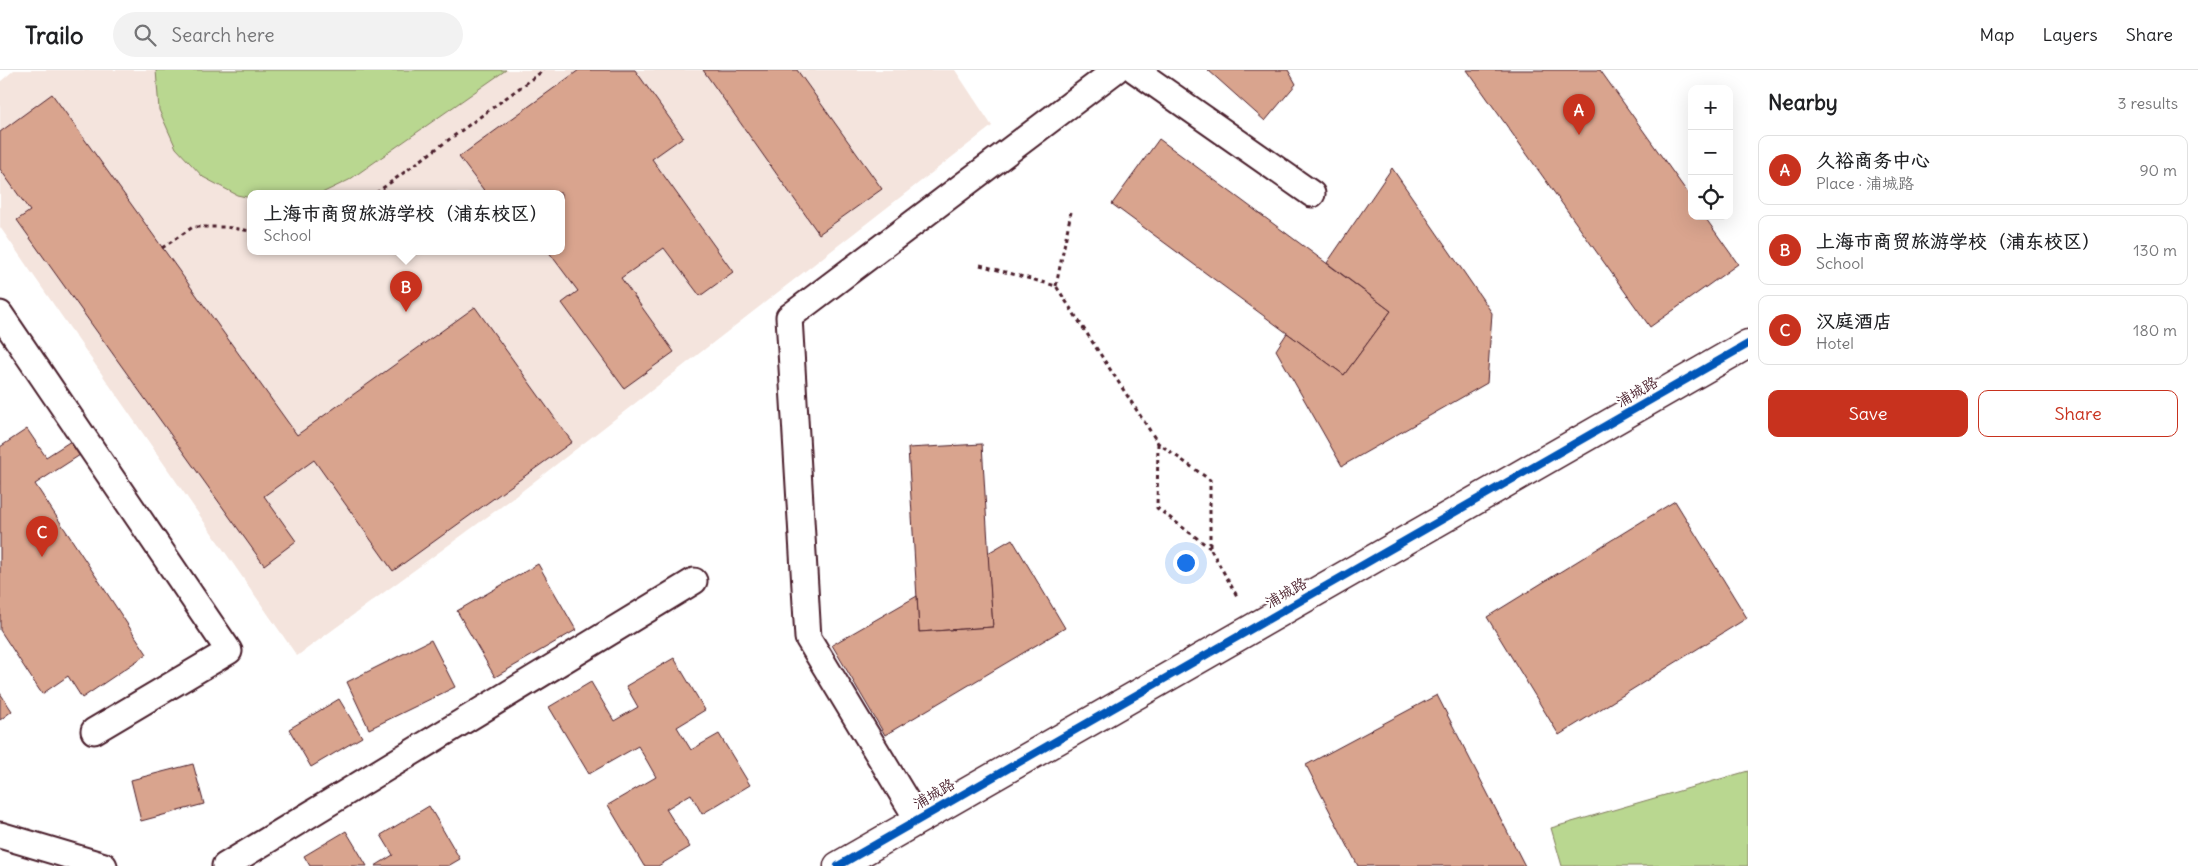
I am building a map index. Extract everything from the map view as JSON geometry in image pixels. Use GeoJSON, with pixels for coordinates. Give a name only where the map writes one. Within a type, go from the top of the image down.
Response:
{"type":"FeatureCollection","features":[{"type":"Feature","properties":{"kind":"street","name":"浦城路"},"geometry":{"type":"LineString","coordinates":[[838,866],[1748,344]]}},
{"type":"Feature","properties":{"kind":"lane"},"geometry":{"type":"LineString","coordinates":[[918,820],[808,638],[789,317],[1116,70]]}},
{"type":"Feature","properties":{"kind":"lane"},"geometry":{"type":"LineString","coordinates":[[1135,70],[1312,194]]}},
{"type":"Feature","properties":{"kind":"lane"},"geometry":{"type":"LineString","coordinates":[[0,314],[229,650],[94,731]]}},
{"type":"Feature","properties":{"kind":"lane"},"geometry":{"type":"LineString","coordinates":[[225,866],[694,581]]}},
{"type":"Feature","properties":{"kind":"lane"},"geometry":{"type":"LineString","coordinates":[[0,835],[104,866]]}},
{"type":"Feature","properties":{"kind":"path"},"geometry":{"type":"LineString","coordinates":[[380,190],[544,70]]}},
{"type":"Feature","properties":{"kind":"path"},"geometry":{"type":"LineString","coordinates":[[1056,286],[1071,212]]}},
{"type":"Feature","properties":{"kind":"path"},"geometry":{"type":"LineString","coordinates":[[162,248],[192,227],[225,227],[247,230]]}},
{"type":"Feature","properties":{"kind":"path"},"geometry":{"type":"LineString","coordinates":[[980,265],[1056,286],[1158,443],[1210,480],[1210,548]]}},
{"type":"Feature","properties":{"kind":"path"},"geometry":{"type":"LineString","coordinates":[[1158,443],[1157,508],[1210,548],[1254,627]]}},
{"type":"Feature","properties":{"kind":"shaded area"},"geometry":{"type":"Polygon","coordinates":[[[14,70],[955,70],[992,126],[513,498],[297,656],[0,227],[0,82],[14,70]]]}},
{"type":"Feature","properties":{"kind":"green space"},"geometry":{"type":"Polygon","coordinates":[[[156,70],[506,70],[349,180],[328,190],[247,190],[247,197],[237,195],[203,177],[176,148],[159,110],[156,70]]]}},
{"type":"Feature","properties":{"kind":"green space"},"geometry":{"type":"Polygon","coordinates":[[[1748,771],[1748,866],[1562,866],[1551,828],[1748,771]]]}},
{"type":"Feature","properties":{"kind":"building"},"geometry":{"type":"Polygon","coordinates":[[[579,70],[635,70],[683,137],[652,159],[733,272],[700,296],[664,248],[621,278],[674,352],[624,388],[562,303],[578,291],[551,255],[565,255],[565,190],[484,190],[459,157],[579,70]]]}},
{"type":"Feature","properties":{"kind":"building"},"geometry":{"type":"Polygon","coordinates":[[[703,70],[797,70],[882,189],[819,234],[703,70]]]}},
{"type":"Feature","properties":{"kind":"building"},"geometry":{"type":"Polygon","coordinates":[[[1208,70],[1288,70],[1296,84],[1265,121],[1208,70]]]}},
{"type":"Feature","properties":{"kind":"building"},"geometry":{"type":"Polygon","coordinates":[[[1467,70],[1600,70],[1688,193],[1688,220],[1707,220],[1738,264],[1650,327],[1467,70]]]}},
{"type":"Feature","properties":{"kind":"building"},"geometry":{"type":"Polygon","coordinates":[[[52,94],[297,435],[475,307],[572,442],[393,571],[314,460],[264,496],[296,541],[264,565],[17,220],[30,211],[0,169],[0,132],[52,94]]]}},
{"type":"Feature","properties":{"kind":"building"},"geometry":{"type":"Polygon","coordinates":[[[1159,139],[1391,311],[1344,375],[1112,204],[1159,139]]]}},
{"type":"Feature","properties":{"kind":"building"},"geometry":{"type":"Polygon","coordinates":[[[1392,168],[1492,313],[1487,383],[1342,466],[1276,350],[1287,333],[1344,375],[1391,311],[1327,263],[1392,168]]]}},
{"type":"Feature","properties":{"kind":"building"},"geometry":{"type":"Polygon","coordinates":[[[27,429],[46,457],[71,441],[80,455],[35,484],[147,654],[82,698],[68,676],[42,694],[0,630],[0,447],[27,429]]]}},
{"type":"Feature","properties":{"kind":"building"},"geometry":{"type":"Polygon","coordinates":[[[982,444],[993,627],[919,632],[908,448],[982,444]]]}},
{"type":"Feature","properties":{"kind":"building"},"geometry":{"type":"Polygon","coordinates":[[[1675,501],[1747,618],[1559,735],[1487,617],[1675,501]]]}},
{"type":"Feature","properties":{"kind":"building"},"geometry":{"type":"Polygon","coordinates":[[[1012,539],[1065,628],[885,735],[832,645],[917,596],[919,632],[993,627],[988,553],[1012,539]]]}},
{"type":"Feature","properties":{"kind":"building"},"geometry":{"type":"Polygon","coordinates":[[[538,564],[576,630],[495,677],[457,611],[538,564]]]}},
{"type":"Feature","properties":{"kind":"building"},"geometry":{"type":"Polygon","coordinates":[[[431,640],[455,687],[369,729],[347,682],[431,640]]]}},
{"type":"Feature","properties":{"kind":"building"},"geometry":{"type":"Polygon","coordinates":[[[674,658],[705,710],[677,727],[691,750],[719,734],[750,785],[702,814],[691,794],[666,809],[690,847],[658,866],[644,866],[608,805],[656,777],[647,761],[638,746],[589,774],[549,707],[591,682],[614,721],[638,707],[626,686],[674,658]]]}},
{"type":"Feature","properties":{"kind":"building"},"geometry":{"type":"Polygon","coordinates":[[[0,693],[12,711],[0,720],[0,693]]]}},
{"type":"Feature","properties":{"kind":"building"},"geometry":{"type":"Polygon","coordinates":[[[1437,695],[1525,866],[1358,866],[1306,765],[1437,695]]]}},
{"type":"Feature","properties":{"kind":"building"},"geometry":{"type":"Polygon","coordinates":[[[339,699],[362,737],[311,767],[289,729],[339,699]]]}},
{"type":"Feature","properties":{"kind":"building"},"geometry":{"type":"Polygon","coordinates":[[[193,764],[204,804],[141,821],[131,780],[193,764]]]}},
{"type":"Feature","properties":{"kind":"building"},"geometry":{"type":"Polygon","coordinates":[[[429,806],[460,859],[448,866],[375,866],[393,855],[381,835],[429,806]]]}},
{"type":"Feature","properties":{"kind":"building"},"geometry":{"type":"Polygon","coordinates":[[[346,831],[367,866],[310,866],[304,856],[346,831]]]}},
{"type":"Feature","properties":{"kind":"cycle path"},"geometry":{"type":"LineString","coordinates":[[838,866],[1748,344]]}},
{"type":"Feature","properties":{"kind":"place","name":"久裕商务中心"},"geometry":{"type":"Point","coordinates":[1579,135]}},
{"type":"Feature","properties":{"kind":"place","name":"上海市商贸旅游学校（浦东校区）"},"geometry":{"type":"Point","coordinates":[406,312]}},
{"type":"Feature","properties":{"kind":"place","name":"汉庭酒店"},"geometry":{"type":"Point","coordinates":[42,557]}}]}
